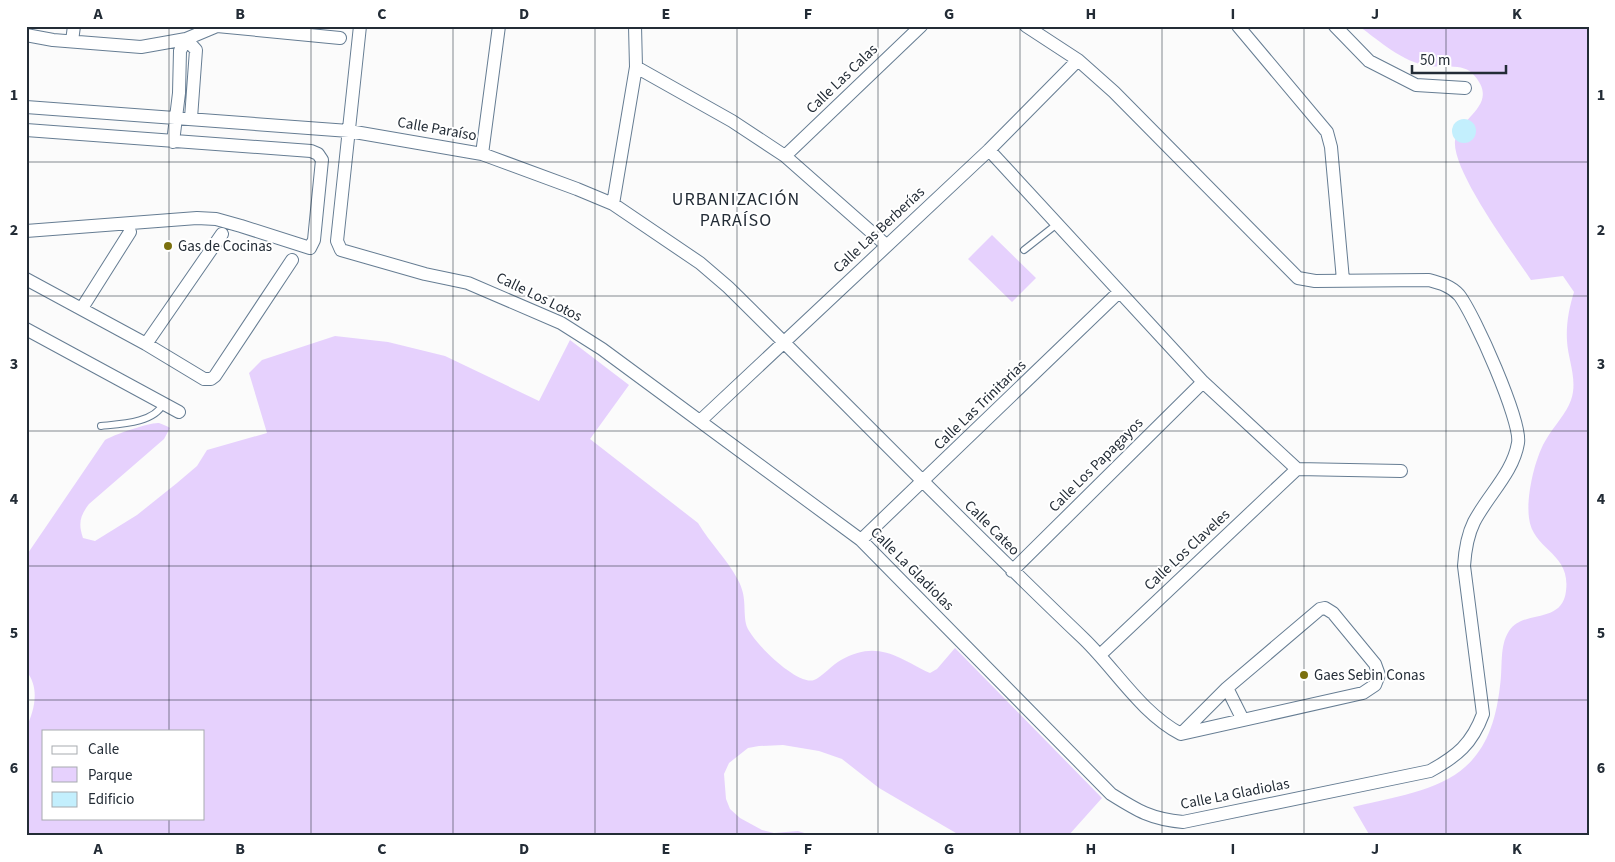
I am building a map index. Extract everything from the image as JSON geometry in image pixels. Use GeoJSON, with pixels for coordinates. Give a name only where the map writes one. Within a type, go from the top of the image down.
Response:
{"type":"FeatureCollection","features":[{"type":"Feature","properties":{"kind":"street"},"geometry":{"type":"LineString","coordinates":[[72,41],[74,26]]}},
{"type":"Feature","properties":{"kind":"street"},"geometry":{"type":"LineString","coordinates":[[26,35],[53,40],[142,47],[186,39],[217,26],[340,38]]}},
{"type":"Feature","properties":{"kind":"street"},"geometry":{"type":"LineString","coordinates":[[348,131],[360,26]]}},
{"type":"Feature","properties":{"kind":"street"},"geometry":{"type":"LineString","coordinates":[[482,154],[499,26]]}},
{"type":"Feature","properties":{"kind":"street"},"geometry":{"type":"LineString","coordinates":[[613,204],[636,67],[635,26]]}},
{"type":"Feature","properties":{"kind":"street","name":"Calle Las Calas"},"geometry":{"type":"LineString","coordinates":[[785,156],[921,26]]}},
{"type":"Feature","properties":{"kind":"street"},"geometry":{"type":"LineString","coordinates":[[1026,26],[1078,60],[1114,92],[1290,272],[1298,278],[1314,281],[1343,280],[1327,132],[1238,26]]}},
{"type":"Feature","properties":{"kind":"street"},"geometry":{"type":"LineString","coordinates":[[1335,26],[1369,61],[1416,85],[1464,88]]}},
{"type":"Feature","properties":{"kind":"street"},"geometry":{"type":"LineString","coordinates":[[173,142],[179,94],[180,51],[186,39]]}},
{"type":"Feature","properties":{"kind":"street"},"geometry":{"type":"LineString","coordinates":[[186,39],[196,50],[191,118]]}},
{"type":"Feature","properties":{"kind":"street"},"geometry":{"type":"LineString","coordinates":[[180,59],[196,59]]}},
{"type":"Feature","properties":{"kind":"street","name":"Calle Las Berberías"},"geometry":{"type":"LineString","coordinates":[[700,421],[989,150],[1078,60]]}},
{"type":"Feature","properties":{"kind":"street"},"geometry":{"type":"LineString","coordinates":[[636,67],[732,121],[785,156],[886,245]]}},
{"type":"Feature","properties":{"kind":"street","name":"Calle Paraíso"},"geometry":{"type":"LineString","coordinates":[[26,107],[348,131],[482,154],[613,204],[700,263],[784,342]]}},
{"type":"Feature","properties":{"kind":"street"},"geometry":{"type":"LineString","coordinates":[[26,130],[310,151],[318,154],[322,160],[313,245],[310,248],[304,248],[216,219],[197,218],[26,231]]}},
{"type":"Feature","properties":{"kind":"street","name":"Calle Los Lotos"},"geometry":{"type":"LineString","coordinates":[[348,131],[337,241],[341,250],[425,274],[468,283],[561,323],[602,350],[700,421]]}},
{"type":"Feature","properties":{"kind":"street"},"geometry":{"type":"LineString","coordinates":[[989,150],[1203,382],[1297,469],[1401,471]]}},
{"type":"Feature","properties":{"kind":"street"},"geometry":{"type":"LineString","coordinates":[[82,308],[130,232]]}},
{"type":"Feature","properties":{"kind":"street"},"geometry":{"type":"LineString","coordinates":[[146,344],[222,234]]}},
{"type":"Feature","properties":{"kind":"street"},"geometry":{"type":"LineString","coordinates":[[26,279],[82,308],[204,379],[211,379],[215,376],[292,260]]}},
{"type":"Feature","properties":{"kind":"street","name":"Calle La Gladiolas"},"geometry":{"type":"LineString","coordinates":[[700,421],[861,540],[1111,794],[1132,808],[1158,820],[1183,822],[1430,771],[1446,762],[1471,740],[1476,733],[1483,714],[1464,566],[1466,545],[1474,522],[1514,458],[1519,434],[1488,350],[1459,295],[1443,283],[1429,280],[1343,280]]}},
{"type":"Feature","properties":{"kind":"street","name":"Calle Las Trinitarias"},"geometry":{"type":"LineString","coordinates":[[861,540],[1120,292]]}},
{"type":"Feature","properties":{"kind":"street"},"geometry":{"type":"LineString","coordinates":[[26,329],[178,412]]}},
{"type":"Feature","properties":{"kind":"street","name":"Calle Cateo"},"geometry":{"type":"LineString","coordinates":[[784,342],[1012,571],[1100,655],[1154,718],[1181,734]]}},
{"type":"Feature","properties":{"kind":"street","name":"Calle Los Papagayos"},"geometry":{"type":"LineString","coordinates":[[1012,571],[1203,382]]}},
{"type":"Feature","properties":{"kind":"street","name":"Calle Los Claveles"},"geometry":{"type":"LineString","coordinates":[[1100,655],[1297,469]]}},
{"type":"Feature","properties":{"kind":"street"},"geometry":{"type":"LineString","coordinates":[[1325,608],[1333,613],[1375,664],[1379,675],[1376,685],[1363,694],[1181,734],[1227,688],[1314,612],[1325,608]]}},
{"type":"Feature","properties":{"kind":"street"},"geometry":{"type":"LineString","coordinates":[[1227,688],[1243,720]]}},
{"type":"Feature","properties":{"kind":"lane"},"geometry":{"type":"LineString","coordinates":[[1024,250],[1058,223]]}},
{"type":"Feature","properties":{"kind":"lane"},"geometry":{"type":"LineString","coordinates":[[101,426],[153,415],[161,410],[163,404]]}},
{"type":"Feature","properties":{"kind":"green space"},"geometry":{"type":"Polygon","coordinates":[[[1359,26],[1589,26],[1589,836],[1370,836],[1353,807],[1409,794],[1432,786],[1453,776],[1470,762],[1484,744],[1494,719],[1500,686],[1504,643],[1509,631],[1515,624],[1523,620],[1550,613],[1563,602],[1566,591],[1566,578],[1563,568],[1558,559],[1537,538],[1532,529],[1528,509],[1532,477],[1539,455],[1547,438],[1569,405],[1573,393],[1567,335],[1568,316],[1574,292],[1563,276],[1531,280],[1485,212],[1463,172],[1455,141],[1458,132],[1481,102],[1483,94],[1480,84],[1472,73],[1463,68],[1428,66],[1409,60],[1400,56],[1359,26]]]}},
{"type":"Feature","properties":{"kind":"green space"},"geometry":{"type":"Polygon","coordinates":[[[992,235],[1036,278],[1012,302],[968,259],[992,235]]]}},
{"type":"Feature","properties":{"kind":"green space"},"geometry":{"type":"Polygon","coordinates":[[[335,336],[388,342],[445,356],[539,401],[570,340],[629,385],[590,439],[698,523],[738,580],[743,592],[746,624],[749,631],[764,650],[775,660],[797,676],[806,680],[814,680],[838,662],[854,654],[877,651],[898,657],[930,673],[937,669],[955,648],[1102,798],[1068,836],[961,836],[879,788],[842,759],[819,751],[783,745],[748,748],[729,763],[724,774],[726,799],[730,809],[740,818],[762,830],[774,833],[798,831],[814,836],[26,836],[26,728],[34,706],[35,691],[26,671],[26,556],[105,440],[132,429],[154,423],[170,428],[164,439],[86,508],[80,524],[81,533],[83,538],[95,541],[137,515],[177,483],[197,466],[207,450],[267,433],[249,373],[262,360],[335,336]]]}},
{"type":"Feature","properties":{"kind":"building"},"geometry":{"type":"Polygon","coordinates":[[[1464,119],[1472,123],[1476,131],[1472,139],[1464,143],[1456,139],[1452,131],[1456,123],[1464,119]]]}},
{"type":"Feature","properties":{"kind":"place","name":"Gas de Cocinas"},"geometry":{"type":"Point","coordinates":[168,246]}},
{"type":"Feature","properties":{"kind":"place","name":"Gaes Sebin Conas"},"geometry":{"type":"Point","coordinates":[1304,675]}},
{"type":"Feature","properties":{"kind":"district","name":"URBANIZACIÓN PARAÍSO"},"geometry":{"type":"Point","coordinates":[736,209]}}]}
